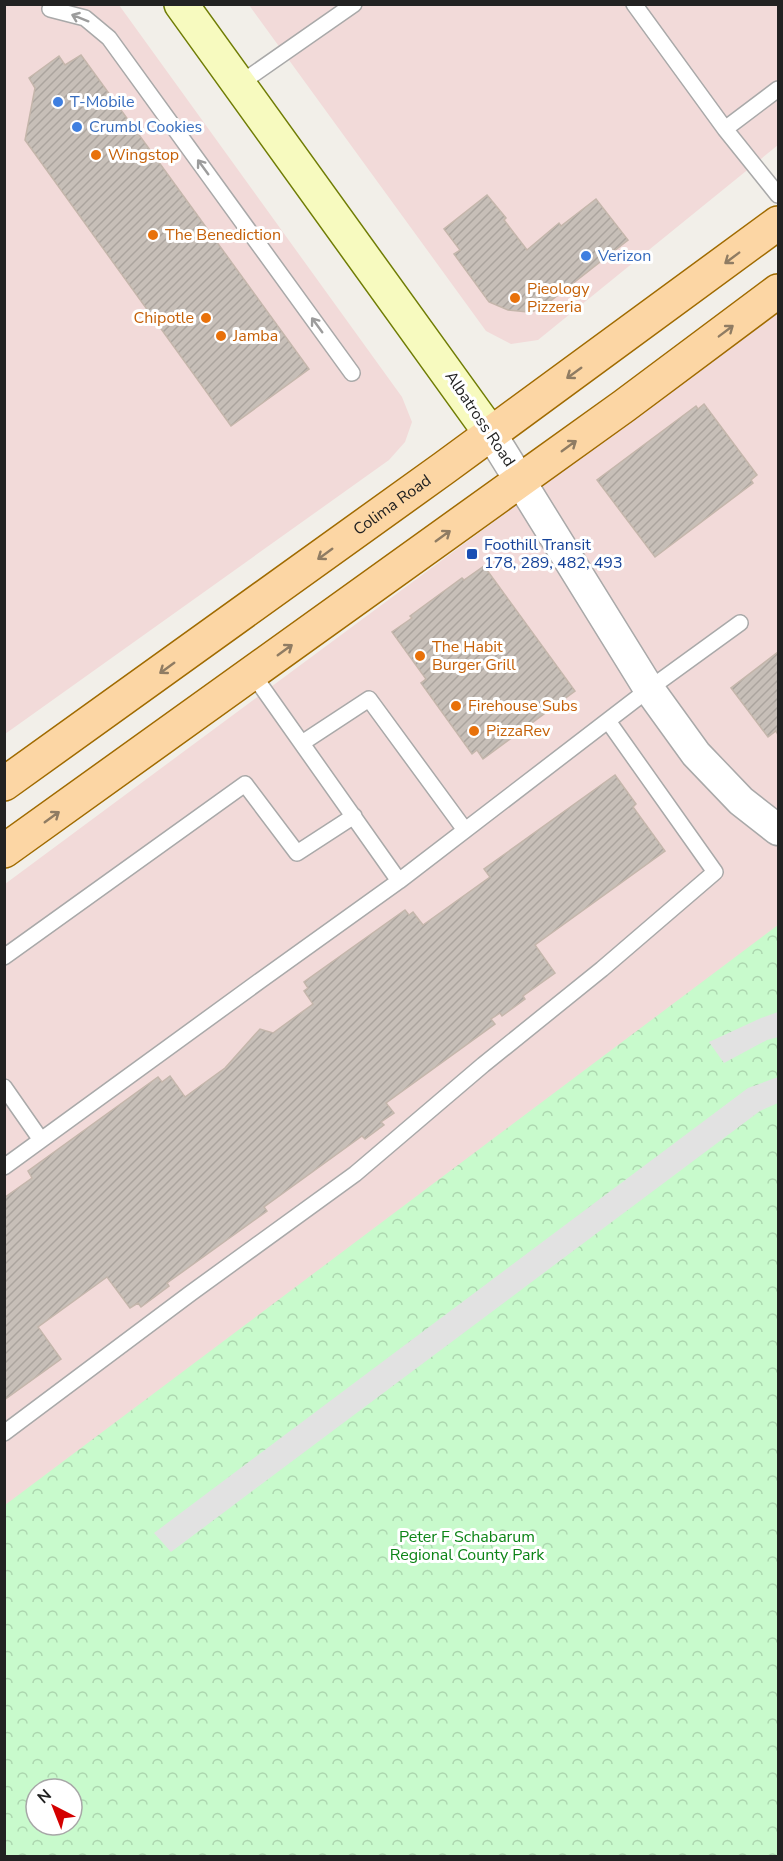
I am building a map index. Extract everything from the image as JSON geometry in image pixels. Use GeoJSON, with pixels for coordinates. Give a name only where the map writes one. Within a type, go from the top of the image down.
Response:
{"type":"FeatureCollection","features":[{"type":"Feature","properties":{"kind":"main road","name":"Colima Road"},"geometry":{"type":"LineString","coordinates":[[4,784],[491,434],[778,223]]}},
{"type":"Feature","properties":{"kind":"main road"},"geometry":{"type":"LineString","coordinates":[[4,851],[521,480],[778,291]]}},
{"type":"Feature","properties":{"kind":"street","name":"Albatross Road"},"geometry":{"type":"LineString","coordinates":[[181,4],[491,434],[649,689],[696,754],[741,801],[778,830]]}},
{"type":"Feature","properties":{"kind":"lane"},"geometry":{"type":"LineString","coordinates":[[238,85],[354,4]]}},
{"type":"Feature","properties":{"kind":"lane"},"geometry":{"type":"LineString","coordinates":[[634,4],[725,129],[778,195]]}},
{"type":"Feature","properties":{"kind":"lane"},"geometry":{"type":"LineString","coordinates":[[50,9],[85,18],[110,38],[352,372]]}},
{"type":"Feature","properties":{"kind":"lane"},"geometry":{"type":"LineString","coordinates":[[725,129],[778,89]]}},
{"type":"Feature","properties":{"kind":"lane"},"geometry":{"type":"LineString","coordinates":[[4,1167],[399,881],[649,689],[740,623]]}},
{"type":"Feature","properties":{"kind":"lane"},"geometry":{"type":"LineString","coordinates":[[252,673],[399,881]]}},
{"type":"Feature","properties":{"kind":"lane"},"geometry":{"type":"LineString","coordinates":[[302,742],[369,699],[465,830]]}},
{"type":"Feature","properties":{"kind":"lane"},"geometry":{"type":"LineString","coordinates":[[4,1433],[355,1174],[715,872],[608,721]]}},
{"type":"Feature","properties":{"kind":"lane"},"geometry":{"type":"LineString","coordinates":[[4,957],[245,784],[297,853],[354,816]]}},
{"type":"Feature","properties":{"kind":"lane"},"geometry":{"type":"LineString","coordinates":[[4,1087],[41,1140]]}},
{"type":"Feature","properties":{"kind":"shaded area"},"geometry":{"type":"Polygon","coordinates":[[[5,5],[119,5],[402,397],[412,422],[405,442],[389,460],[5,734],[5,5]]]}},
{"type":"Feature","properties":{"kind":"shaded area"},"geometry":{"type":"Polygon","coordinates":[[[249,5],[778,5],[778,145],[538,340],[511,344],[486,331],[249,5]]]}},
{"type":"Feature","properties":{"kind":"shaded area"},"geometry":{"type":"Polygon","coordinates":[[[778,311],[778,928],[5,1515],[5,884],[778,311]]]}},
{"type":"Feature","properties":{"kind":"shaded area"},"geometry":{"type":"Polygon","coordinates":[[[778,1012],[778,1037],[767,1040],[724,1063],[709,1042],[761,1018],[778,1012]]]}},
{"type":"Feature","properties":{"kind":"shaded area"},"geometry":{"type":"Polygon","coordinates":[[[778,1077],[778,1103],[760,1111],[171,1552],[154,1533],[748,1088],[778,1077]]]}},
{"type":"Feature","properties":{"kind":"green space","name":"Peter F Schabarum Regional County Park"},"geometry":{"type":"Polygon","coordinates":[[[778,925],[778,1856],[5,1856],[5,1505],[778,925]]]}},
{"type":"Feature","properties":{"kind":"building"},"geometry":{"type":"Polygon","coordinates":[[[81,55],[309,369],[231,426],[25,140],[35,88],[29,78],[59,56],[65,65],[81,55]]]}},
{"type":"Feature","properties":{"kind":"building"},"geometry":{"type":"Polygon","coordinates":[[[487,195],[506,218],[504,220],[527,250],[559,223],[561,226],[596,199],[628,240],[539,310],[528,312],[508,310],[489,302],[454,254],[460,250],[444,229],[487,195]]]}},
{"type":"Feature","properties":{"kind":"building"},"geometry":{"type":"Polygon","coordinates":[[[704,404],[757,475],[751,480],[753,483],[655,557],[597,480],[696,406],[698,409],[704,404]]]}},
{"type":"Feature","properties":{"kind":"building"},"geometry":{"type":"Polygon","coordinates":[[[484,566],[575,691],[483,759],[477,750],[472,754],[421,683],[426,679],[392,632],[462,578],[464,580],[484,566]]]}},
{"type":"Feature","properties":{"kind":"building"},"geometry":{"type":"Polygon","coordinates":[[[778,652],[778,735],[776,731],[768,737],[731,688],[778,652]]]}},
{"type":"Feature","properties":{"kind":"building"},"geometry":{"type":"Polygon","coordinates":[[[615,775],[636,804],[633,807],[665,851],[535,945],[555,973],[523,996],[525,999],[502,1016],[500,1013],[491,1019],[495,1024],[386,1103],[394,1113],[381,1122],[384,1125],[365,1139],[362,1136],[264,1207],[267,1211],[167,1283],[169,1286],[141,1307],[138,1303],[130,1308],[107,1277],[38,1327],[61,1359],[4,1400],[4,1198],[32,1178],[28,1171],[158,1077],[162,1082],[170,1076],[185,1097],[225,1068],[260,1029],[273,1033],[313,1004],[304,991],[308,988],[304,982],[405,910],[409,915],[413,912],[423,925],[490,877],[484,869],[615,775]]]}},
{"type":"Feature","properties":{"kind":"place","name":"T-Mobile"},"geometry":{"type":"Point","coordinates":[58,102]}},
{"type":"Feature","properties":{"kind":"place","name":"Crumbl Cookies"},"geometry":{"type":"Point","coordinates":[77,127]}},
{"type":"Feature","properties":{"kind":"place","name":"Wingstop"},"geometry":{"type":"Point","coordinates":[96,155]}},
{"type":"Feature","properties":{"kind":"place","name":"The Benediction"},"geometry":{"type":"Point","coordinates":[153,235]}},
{"type":"Feature","properties":{"kind":"place","name":"Verizon"},"geometry":{"type":"Point","coordinates":[586,256]}},
{"type":"Feature","properties":{"kind":"place","name":"Pieology Pizzeria"},"geometry":{"type":"Point","coordinates":[515,298]}},
{"type":"Feature","properties":{"kind":"place","name":"Chipotle"},"geometry":{"type":"Point","coordinates":[206,318]}},
{"type":"Feature","properties":{"kind":"place","name":"Jamba"},"geometry":{"type":"Point","coordinates":[221,336]}},
{"type":"Feature","properties":{"kind":"place","name":"Foothill Transit 178, 289, 482, 493"},"geometry":{"type":"Point","coordinates":[472,554]}},
{"type":"Feature","properties":{"kind":"place","name":"The Habit Burger Grill"},"geometry":{"type":"Point","coordinates":[420,656]}},
{"type":"Feature","properties":{"kind":"place","name":"Firehouse Subs"},"geometry":{"type":"Point","coordinates":[456,706]}},
{"type":"Feature","properties":{"kind":"place","name":"PizzaRev"},"geometry":{"type":"Point","coordinates":[474,731]}}]}
